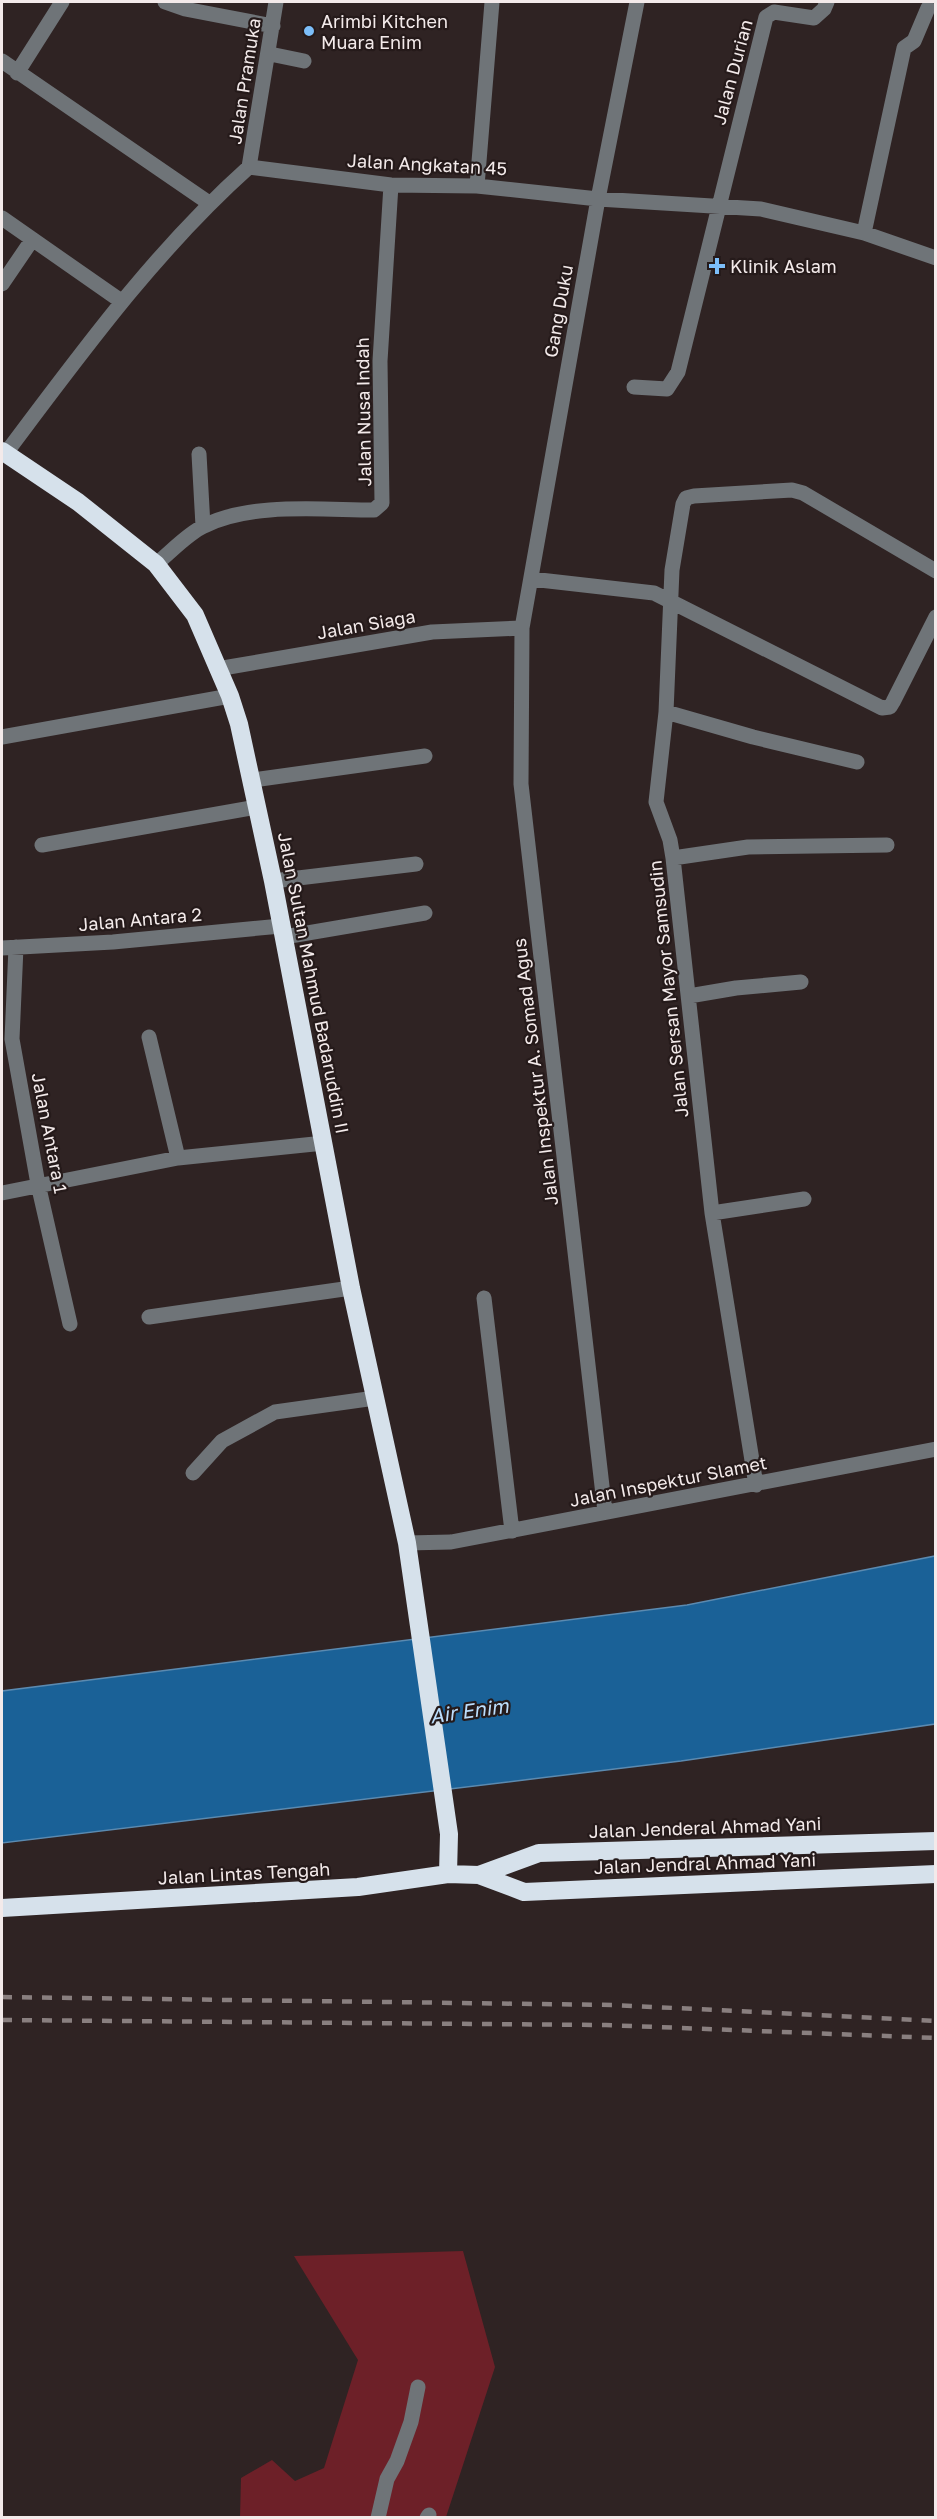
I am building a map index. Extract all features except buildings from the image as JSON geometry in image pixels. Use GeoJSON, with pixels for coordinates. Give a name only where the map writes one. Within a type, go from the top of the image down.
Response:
{"type":"FeatureCollection","features":[{"type":"Feature","properties":{"kind":"highway","name":"Jalan Sultan Mahmud Badaruddin II"},"geometry":{"type":"LineString","coordinates":[[4,452],[78,502],[156,564],[195,615],[230,696],[253,780],[351,1288],[407,1543],[449,1834],[448,1874]]}},
{"type":"Feature","properties":{"kind":"highway","name":"Jalan Jenderal Ahmad Yani"},"geometry":{"type":"LineString","coordinates":[[479,1875],[539,1853],[936,1841]]}},
{"type":"Feature","properties":{"kind":"highway","name":"Jalan Lintas Tengah"},"geometry":{"type":"LineString","coordinates":[[2,1908],[358,1887],[448,1874],[479,1875]]}},
{"type":"Feature","properties":{"kind":"highway","name":"Jalan Jendral Ahmad Yani"},"geometry":{"type":"LineString","coordinates":[[479,1875],[524,1892],[936,1874]]}},
{"type":"Feature","properties":{"kind":"street"},"geometry":{"type":"LineString","coordinates":[[17,73],[62,2]]}},
{"type":"Feature","properties":{"kind":"street"},"geometry":{"type":"LineString","coordinates":[[165,2],[179,7],[273,26]]}},
{"type":"Feature","properties":{"kind":"street","name":"Jalan Pramuka"},"geometry":{"type":"LineString","coordinates":[[249,167],[270,54],[276,2]]}},
{"type":"Feature","properties":{"kind":"street"},"geometry":{"type":"LineString","coordinates":[[477,186],[492,2]]}},
{"type":"Feature","properties":{"kind":"street","name":"Gang Duku"},"geometry":{"type":"LineString","coordinates":[[522,628],[598,199],[637,2]]}},
{"type":"Feature","properties":{"kind":"street","name":"Jalan Durian"},"geometry":{"type":"LineString","coordinates":[[718,206],[766,17],[774,12],[814,18],[827,2]]}},
{"type":"Feature","properties":{"kind":"street"},"geometry":{"type":"LineString","coordinates":[[864,233],[904,48],[914,41],[928,8]]}},
{"type":"Feature","properties":{"kind":"street"},"geometry":{"type":"LineString","coordinates":[[270,54],[304,61]]}},
{"type":"Feature","properties":{"kind":"street"},"geometry":{"type":"LineString","coordinates":[[2,61],[209,203]]}},
{"type":"Feature","properties":{"kind":"street"},"geometry":{"type":"LineString","coordinates":[[4,452],[120,301],[209,203],[249,167]]}},
{"type":"Feature","properties":{"kind":"street","name":"Jalan Angkatan 45"},"geometry":{"type":"LineString","coordinates":[[249,167],[391,185],[477,186],[598,199],[761,209],[864,233],[936,258]]}},
{"type":"Feature","properties":{"kind":"street","name":"Jalan Nusa Indah"},"geometry":{"type":"LineString","coordinates":[[156,564],[203,526],[259,511],[374,510],[382,503],[380,361],[391,185]]}},
{"type":"Feature","properties":{"kind":"street"},"geometry":{"type":"LineString","coordinates":[[634,387],[667,389],[678,372],[718,206]]}},
{"type":"Feature","properties":{"kind":"street"},"geometry":{"type":"LineString","coordinates":[[2,218],[120,301]]}},
{"type":"Feature","properties":{"kind":"street"},"geometry":{"type":"LineString","coordinates":[[2,284],[32,240]]}},
{"type":"Feature","properties":{"kind":"street"},"geometry":{"type":"LineString","coordinates":[[199,454],[203,526]]}},
{"type":"Feature","properties":{"kind":"street","name":"Jalan Sersan Mayor Samsudin"},"geometry":{"type":"LineString","coordinates":[[756,1485],[712,1213],[673,858],[670,840],[656,802],[666,712],[670,601],[683,504],[686,498],[694,496],[792,490],[803,493],[936,572]]}},
{"type":"Feature","properties":{"kind":"street"},"geometry":{"type":"LineString","coordinates":[[531,579],[654,593],[882,708],[890,707],[893,702],[936,617]]}},
{"type":"Feature","properties":{"kind":"street","name":"Jalan Siaga"},"geometry":{"type":"LineString","coordinates":[[217,669],[432,633],[522,628]]}},
{"type":"Feature","properties":{"kind":"street","name":"Jalan Inspektur A. Somad Agus"},"geometry":{"type":"LineString","coordinates":[[522,628],[521,784],[605,1512]]}},
{"type":"Feature","properties":{"kind":"street"},"geometry":{"type":"LineString","coordinates":[[2,737],[230,696]]}},
{"type":"Feature","properties":{"kind":"street"},"geometry":{"type":"LineString","coordinates":[[666,712],[753,737],[857,762]]}},
{"type":"Feature","properties":{"kind":"street"},"geometry":{"type":"LineString","coordinates":[[253,780],[425,756]]}},
{"type":"Feature","properties":{"kind":"street"},"geometry":{"type":"LineString","coordinates":[[42,845],[257,807]]}},
{"type":"Feature","properties":{"kind":"street"},"geometry":{"type":"LineString","coordinates":[[673,858],[748,847],[887,845]]}},
{"type":"Feature","properties":{"kind":"street"},"geometry":{"type":"LineString","coordinates":[[273,881],[416,864]]}},
{"type":"Feature","properties":{"kind":"street","name":"Jalan Antara 2"},"geometry":{"type":"LineString","coordinates":[[9,947],[283,932],[425,913]]}},
{"type":"Feature","properties":{"kind":"street","name":"Jalan Antara 1"},"geometry":{"type":"LineString","coordinates":[[9,947],[7,1040],[70,1324]]}},
{"type":"Feature","properties":{"kind":"street"},"geometry":{"type":"LineString","coordinates":[[688,996],[736,988],[801,982]]}},
{"type":"Feature","properties":{"kind":"street"},"geometry":{"type":"LineString","coordinates":[[149,1037],[178,1158]]}},
{"type":"Feature","properties":{"kind":"street"},"geometry":{"type":"LineString","coordinates":[[2,1193],[38,1184],[178,1158],[324,1143]]}},
{"type":"Feature","properties":{"kind":"street"},"geometry":{"type":"LineString","coordinates":[[712,1213],[804,1198]]}},
{"type":"Feature","properties":{"kind":"street"},"geometry":{"type":"LineString","coordinates":[[149,1317],[351,1288]]}},
{"type":"Feature","properties":{"kind":"street"},"geometry":{"type":"LineString","coordinates":[[484,1298],[512,1531]]}},
{"type":"Feature","properties":{"kind":"street"},"geometry":{"type":"LineString","coordinates":[[193,1473],[222,1441],[275,1412],[375,1398]]}},
{"type":"Feature","properties":{"kind":"street","name":"Jalan Inspektur Slamet"},"geometry":{"type":"LineString","coordinates":[[407,1543],[451,1542],[936,1449]]}},
{"type":"Feature","properties":{"kind":"street"},"geometry":{"type":"LineString","coordinates":[[378,2517],[387,2479],[397,2461],[411,2422],[418,2387]]}},
{"type":"Feature","properties":{"kind":"shaded area"},"geometry":{"type":"Polygon","coordinates":[[[463,2251],[495,2367],[446,2517],[240,2518],[241,2478],[272,2460],[295,2481],[324,2468],[358,2360],[294,2256],[463,2251]]]}},
{"type":"Feature","properties":{"kind":"water","name":"Air Enim"},"geometry":{"type":"Polygon","coordinates":[[[935,1556],[935,1724],[681,1761],[2,1843],[2,1691],[687,1605],[935,1556]]]}},
{"type":"Feature","properties":{"kind":"railway"},"geometry":{"type":"LineString","coordinates":[[2,1997],[614,2005],[936,2021]]}},
{"type":"Feature","properties":{"kind":"railway"},"geometry":{"type":"LineString","coordinates":[[2,2020],[606,2025],[936,2038]]}},
{"type":"Feature","properties":{"kind":"place","name":"Arimbi Kitchen Muara Enim"},"geometry":{"type":"Point","coordinates":[309,31]}},
{"type":"Feature","properties":{"kind":"place","name":"Klinik Aslam"},"geometry":{"type":"Point","coordinates":[717,266]}}]}
